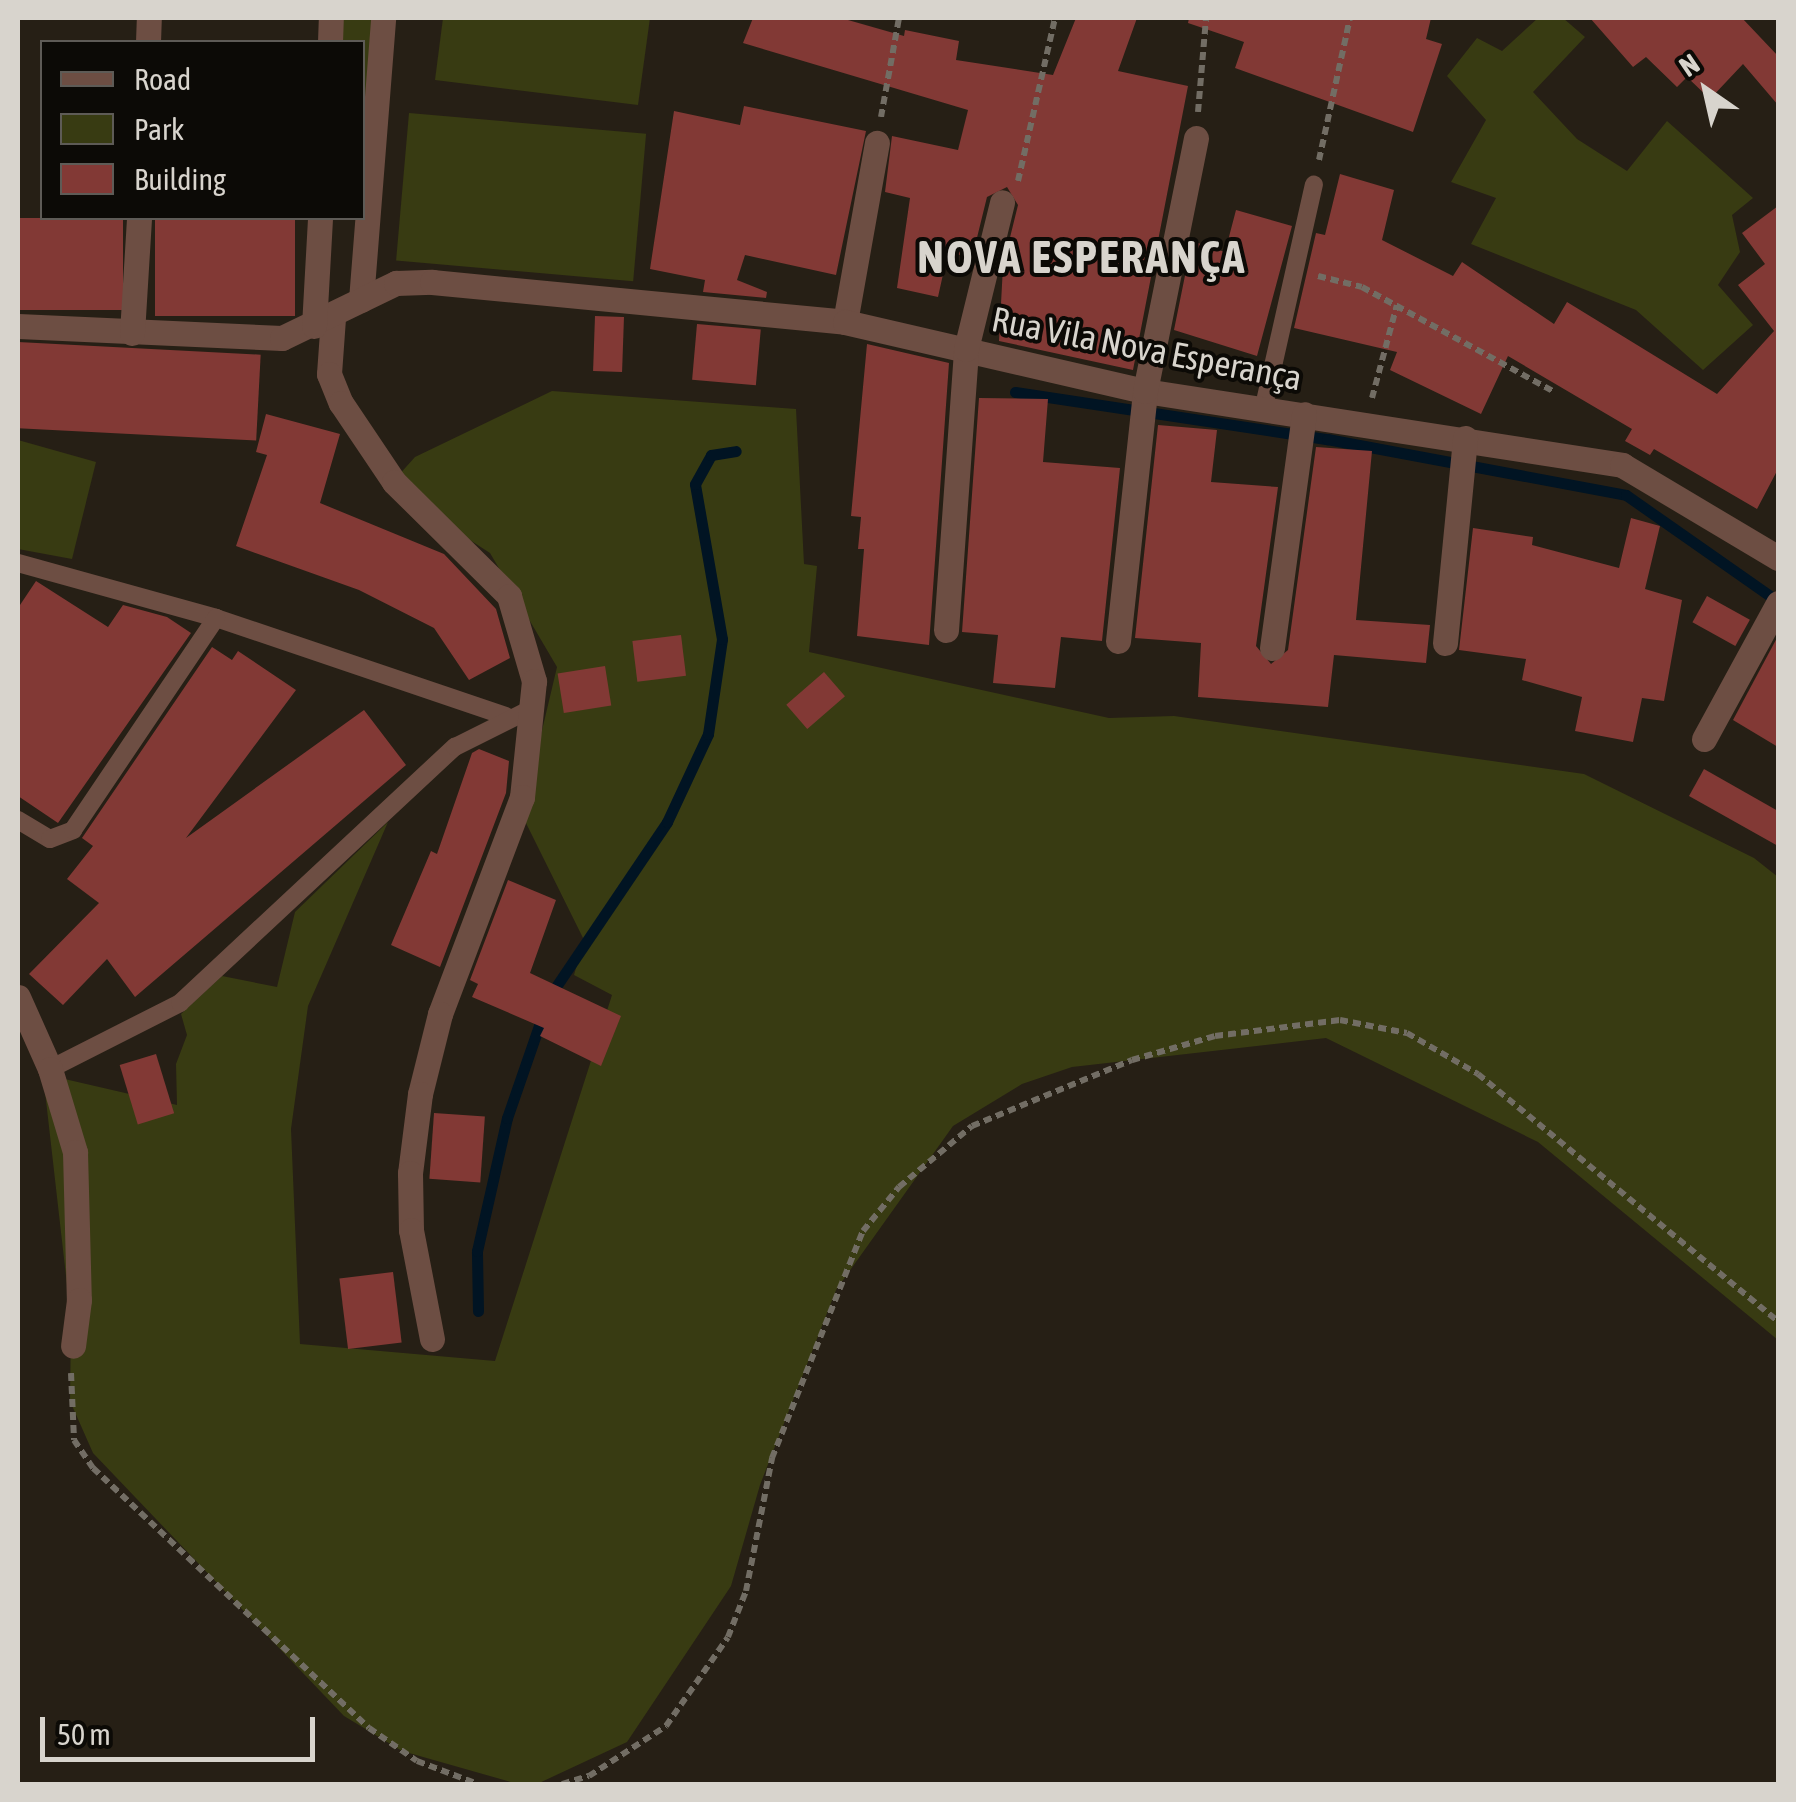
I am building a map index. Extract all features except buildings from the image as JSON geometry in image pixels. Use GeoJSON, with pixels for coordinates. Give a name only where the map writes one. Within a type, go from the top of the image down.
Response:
{"type":"FeatureCollection","features":[{"type":"Feature","properties":{"kind":"street"},"geometry":{"type":"LineString","coordinates":[[361,300],[383,18]]}},
{"type":"Feature","properties":{"kind":"street"},"geometry":{"type":"LineString","coordinates":[[1118,641],[1145,391],[1196,138]]}},
{"type":"Feature","properties":{"kind":"street"},"geometry":{"type":"LineString","coordinates":[[844,322],[876,143]]}},
{"type":"Feature","properties":{"kind":"street"},"geometry":{"type":"LineString","coordinates":[[946,630],[966,349],[1002,202]]}},
{"type":"Feature","properties":{"kind":"street"},"geometry":{"type":"LineString","coordinates":[[132,333],[138,220]]}},
{"type":"Feature","properties":{"kind":"street"},"geometry":{"type":"LineString","coordinates":[[320,220],[323,322],[329,374],[341,404],[394,482],[510,596],[530,654],[534,708],[522,797],[440,1014],[420,1094],[411,1230],[432,1340]]}},
{"type":"Feature","properties":{"kind":"street","name":"Rua Vila Nova Esperança"},"geometry":{"type":"LineString","coordinates":[[18,326],[282,338],[323,322],[396,284],[458,283],[844,322],[1145,391],[1464,438],[1646,474],[1778,558]]}},
{"type":"Feature","properties":{"kind":"street"},"geometry":{"type":"LineString","coordinates":[[1272,648],[1304,414]]}},
{"type":"Feature","properties":{"kind":"street"},"geometry":{"type":"LineString","coordinates":[[1445,644],[1464,438]]}},
{"type":"Feature","properties":{"kind":"street"},"geometry":{"type":"LineString","coordinates":[[1704,739],[1778,602]]}},
{"type":"Feature","properties":{"kind":"street"},"geometry":{"type":"LineString","coordinates":[[18,997],[50,1070],[75,1152],[78,1190],[73,1346]]}},
{"type":"Feature","properties":{"kind":"lane"},"geometry":{"type":"LineString","coordinates":[[1264,406],[1314,186]]}},
{"type":"Feature","properties":{"kind":"lane"},"geometry":{"type":"LineString","coordinates":[[18,562],[216,618],[506,716]]}},
{"type":"Feature","properties":{"kind":"lane"},"geometry":{"type":"LineString","coordinates":[[18,820],[50,840],[72,830],[216,618]]}},
{"type":"Feature","properties":{"kind":"lane"},"geometry":{"type":"LineString","coordinates":[[50,1070],[180,1003],[455,746],[506,716],[534,708]]}},
{"type":"Feature","properties":{"kind":"path"},"geometry":{"type":"LineString","coordinates":[[876,143],[899,18]]}},
{"type":"Feature","properties":{"kind":"path"},"geometry":{"type":"LineString","coordinates":[[1002,202],[1021,177],[1055,18]]}},
{"type":"Feature","properties":{"kind":"path"},"geometry":{"type":"LineString","coordinates":[[1196,138],[1206,18]]}},
{"type":"Feature","properties":{"kind":"path"},"geometry":{"type":"LineString","coordinates":[[1314,186],[1350,18]]}},
{"type":"Feature","properties":{"kind":"path"},"geometry":{"type":"LineString","coordinates":[[1297,270],[1362,286],[1553,391]]}},
{"type":"Feature","properties":{"kind":"path"},"geometry":{"type":"LineString","coordinates":[[1365,423],[1397,305]]}},
{"type":"Feature","properties":{"kind":"path"},"geometry":{"type":"LineString","coordinates":[[562,1784],[589,1776],[666,1726],[728,1637],[746,1591],[772,1458],[864,1231],[899,1187],[972,1126],[1132,1060],[1215,1036],[1326,1021],[1407,1033],[1478,1074],[1778,1321]]}},
{"type":"Feature","properties":{"kind":"path"},"geometry":{"type":"LineString","coordinates":[[73,1346],[74,1440],[94,1468],[369,1728],[418,1761],[478,1784]]}},
{"type":"Feature","properties":{"kind":"green space"},"geometry":{"type":"Polygon","coordinates":[[[326,18],[377,18],[365,161],[365,40],[324,40],[326,18]]]}},
{"type":"Feature","properties":{"kind":"green space"},"geometry":{"type":"Polygon","coordinates":[[[443,18],[650,18],[638,105],[435,80],[443,18]]]}},
{"type":"Feature","properties":{"kind":"green space"},"geometry":{"type":"Polygon","coordinates":[[[1538,18],[1563,18],[1585,37],[1533,92],[1577,139],[1627,171],[1667,121],[1753,198],[1732,215],[1740,252],[1718,285],[1753,325],[1703,370],[1636,310],[1471,244],[1496,198],[1451,182],[1486,120],[1447,76],[1477,38],[1502,51],[1538,18]]]}},
{"type":"Feature","properties":{"kind":"green space"},"geometry":{"type":"Polygon","coordinates":[[[409,113],[646,134],[633,281],[396,260],[409,113]]]}},
{"type":"Feature","properties":{"kind":"green space"},"geometry":{"type":"Polygon","coordinates":[[[552,391],[796,409],[804,564],[817,566],[809,652],[1109,718],[1174,716],[1584,774],[1754,858],[1778,877],[1778,1340],[1538,1142],[1326,1038],[1072,1067],[1022,1084],[953,1126],[836,1290],[760,1485],[731,1586],[627,1742],[537,1784],[518,1784],[402,1751],[344,1716],[93,1453],[70,1401],[71,1320],[43,1074],[177,1105],[176,1064],[187,1035],[181,1014],[222,976],[277,987],[295,912],[388,822],[308,1006],[291,1129],[300,1344],[495,1361],[612,995],[574,975],[584,940],[522,815],[557,667],[490,553],[388,487],[415,457],[552,391]]]}},
{"type":"Feature","properties":{"kind":"green space"},"geometry":{"type":"Polygon","coordinates":[[[18,440],[96,462],[72,559],[18,549],[18,440]]]}},
{"type":"Feature","properties":{"kind":"waterway"},"geometry":{"type":"LineString","coordinates":[[1015,392],[1327,439],[1626,495],[1770,596]]}},
{"type":"Feature","properties":{"kind":"waterway"},"geometry":{"type":"LineString","coordinates":[[549,997],[667,822],[708,734],[722,639],[695,484],[711,455],[736,451]]}},
{"type":"Feature","properties":{"kind":"waterway"},"geometry":{"type":"LineString","coordinates":[[478,1311],[477,1251],[507,1118],[543,1014]]}},
{"type":"Feature","properties":{"kind":"district","name":"NOVA ESPERANÇA"},"geometry":{"type":"Point","coordinates":[1082,258]}}]}
